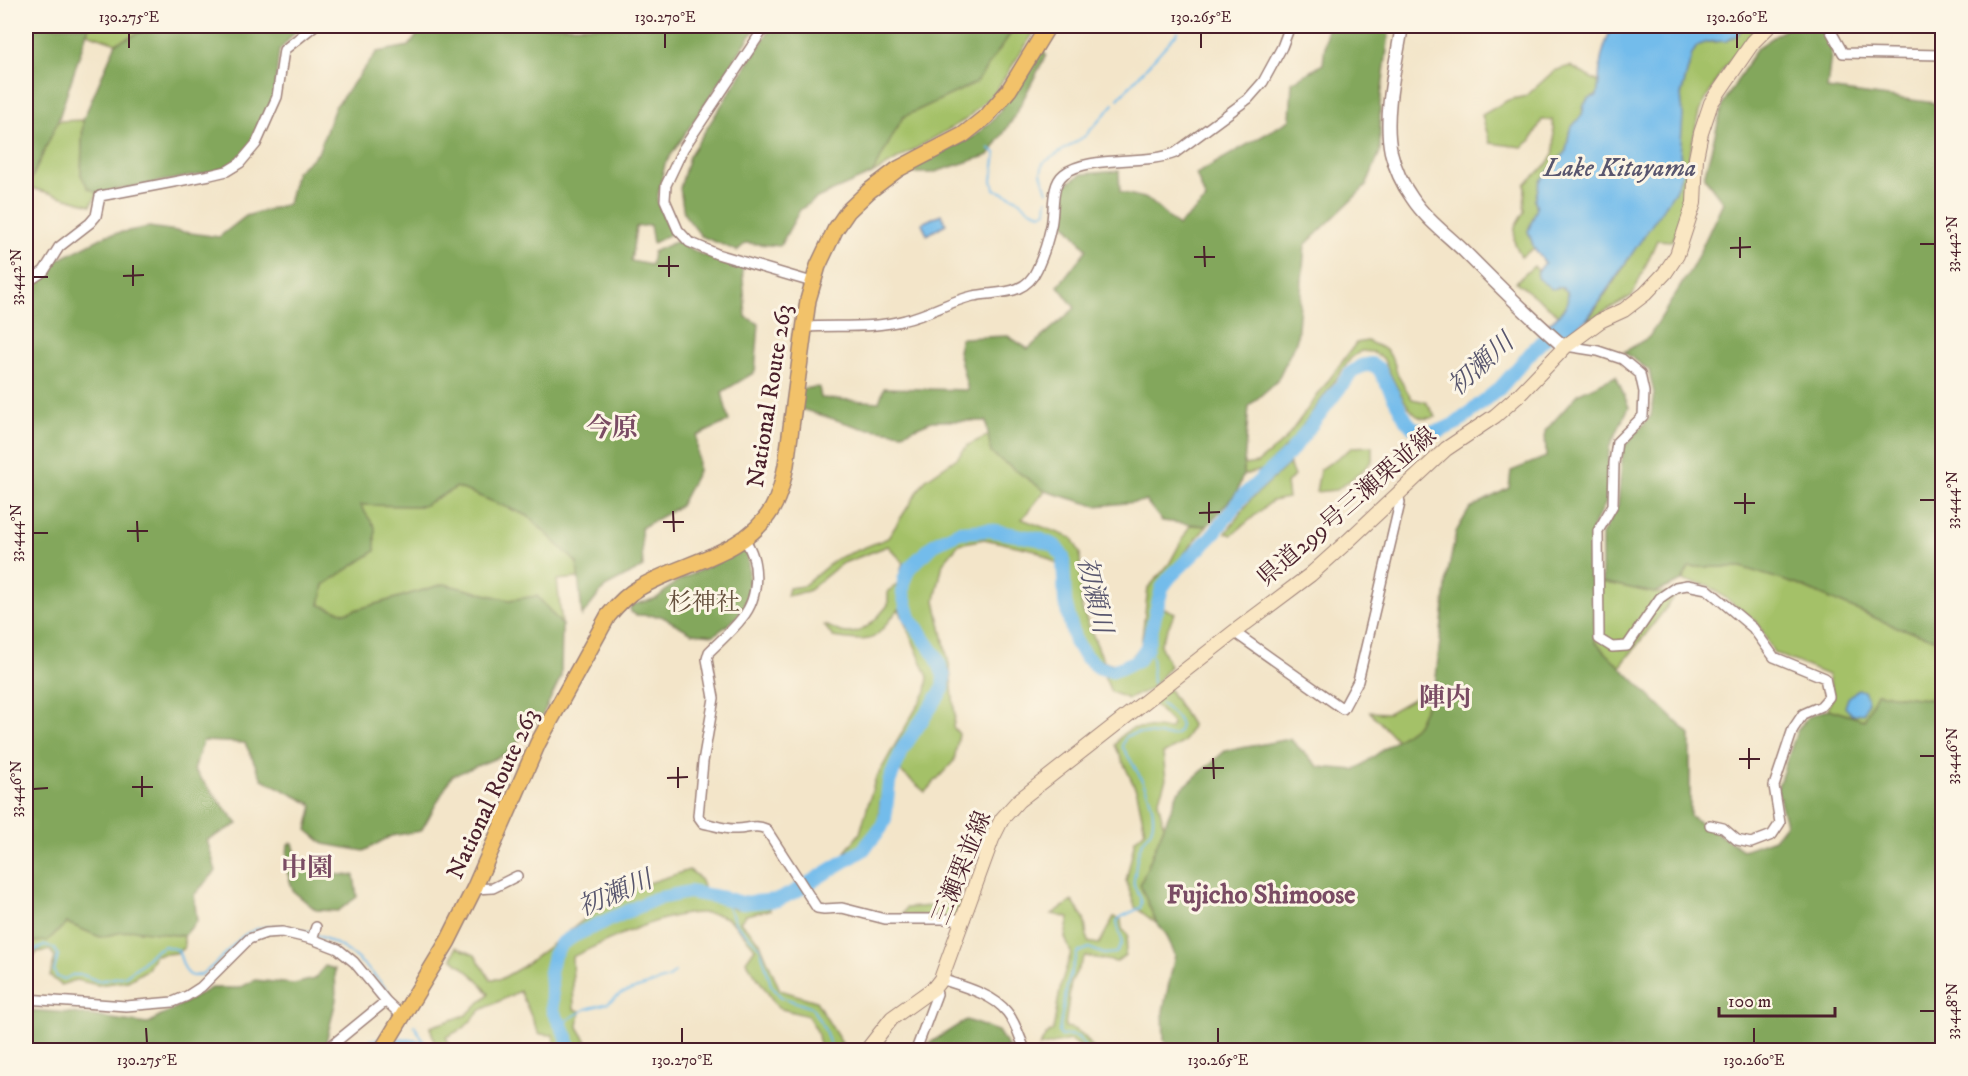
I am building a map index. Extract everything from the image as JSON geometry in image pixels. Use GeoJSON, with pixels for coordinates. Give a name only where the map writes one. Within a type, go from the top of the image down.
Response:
{"type":"FeatureCollection","features":[{"type":"Feature","properties":{"kind":"highway","name":"National Route 263"},"geometry":{"type":"LineString","coordinates":[[382,1050],[404,1018],[448,941],[474,889],[538,743],[608,616],[623,599],[637,589],[729,548],[744,539],[771,511],[782,488],[812,282],[835,230],[848,211],[869,191],[898,169],[963,135],[987,116],[1009,90],[1048,26]]}},
{"type":"Feature","properties":{"kind":"main road","name":"県道299号三瀬栗並線"},"geometry":{"type":"LineString","coordinates":[[1234,632],[1310,575],[1446,449],[1495,416],[1519,395],[1564,346],[1600,321],[1624,310],[1645,294],[1665,273],[1677,255],[1694,203],[1696,158],[1711,103],[1753,42],[1769,26]]}},
{"type":"Feature","properties":{"kind":"main road","name":"三瀬栗並線"},"geometry":{"type":"LineString","coordinates":[[938,983],[1002,819],[1018,801],[1234,632]]}},
{"type":"Feature","properties":{"kind":"main road"},"geometry":{"type":"LineString","coordinates":[[867,1050],[892,1018],[938,983]]}},
{"type":"Feature","properties":{"kind":"street"},"geometry":{"type":"LineString","coordinates":[[26,283],[44,271],[59,247],[96,216],[100,196],[227,171],[240,163],[256,144],[277,97],[284,50],[314,26]]}},
{"type":"Feature","properties":{"kind":"street"},"geometry":{"type":"LineString","coordinates":[[763,26],[760,34],[683,149],[666,185],[665,200],[678,230],[689,242],[717,254],[812,282]]}},
{"type":"Feature","properties":{"kind":"street"},"geometry":{"type":"LineString","coordinates":[[805,327],[854,328],[904,320],[974,296],[1019,289],[1036,271],[1052,223],[1059,180],[1064,174],[1093,164],[1163,158],[1175,153],[1248,99],[1263,82],[1282,47],[1290,26]]}},
{"type":"Feature","properties":{"kind":"street"},"geometry":{"type":"LineString","coordinates":[[1402,26],[1390,101],[1389,126],[1391,150],[1397,172],[1413,200],[1538,325],[1564,346],[1598,351],[1622,359],[1640,374],[1644,392],[1643,417],[1617,442],[1612,505],[1598,531],[1599,639],[1612,647],[1627,646],[1660,598],[1676,587],[1687,585],[1707,589],[1746,621],[1774,657],[1825,678],[1829,697],[1821,706],[1803,714],[1793,729],[1774,786],[1780,823],[1772,835],[1751,843],[1737,840],[1723,828],[1710,825]]}},
{"type":"Feature","properties":{"kind":"street"},"geometry":{"type":"LineString","coordinates":[[1828,26],[1844,53],[1942,55]]}},
{"type":"Feature","properties":{"kind":"street"},"geometry":{"type":"LineString","coordinates":[[1234,632],[1343,710],[1358,681],[1400,503],[1398,492]]}},
{"type":"Feature","properties":{"kind":"street"},"geometry":{"type":"LineString","coordinates":[[744,539],[749,546],[755,571],[754,596],[744,617],[709,652],[707,659],[714,698],[703,762],[698,816],[703,823],[720,827],[737,829],[753,826],[766,829],[817,908],[842,908],[885,919],[964,919]]}},
{"type":"Feature","properties":{"kind":"street"},"geometry":{"type":"LineString","coordinates":[[474,889],[493,888],[517,876]]}},
{"type":"Feature","properties":{"kind":"street"},"geometry":{"type":"LineString","coordinates":[[312,939],[316,927]]}},
{"type":"Feature","properties":{"kind":"street"},"geometry":{"type":"LineString","coordinates":[[26,999],[126,1006],[173,1002],[201,987],[249,939],[266,933],[282,932],[312,939],[338,950],[354,962],[386,1001],[404,1018]]}},
{"type":"Feature","properties":{"kind":"street"},"geometry":{"type":"LineString","coordinates":[[916,1050],[937,994],[938,983],[995,1001],[1014,1023],[1024,1050]]}},
{"type":"Feature","properties":{"kind":"street"},"geometry":{"type":"LineString","coordinates":[[326,1050],[386,1001]]}},
{"type":"Feature","properties":{"kind":"green space"},"geometry":{"type":"Polygon","coordinates":[[[26,26],[89,26],[58,121],[26,190],[26,26]]]}},
{"type":"Feature","properties":{"kind":"green space"},"geometry":{"type":"Polygon","coordinates":[[[89,26],[154,26],[116,43],[87,33],[89,26]]]}},
{"type":"Feature","properties":{"kind":"green space"},"geometry":{"type":"Polygon","coordinates":[[[154,26],[300,26],[279,51],[274,95],[253,143],[238,163],[208,173],[98,193],[88,188],[81,175],[83,120],[116,43],[154,26]]]}},
{"type":"Feature","properties":{"kind":"green space"},"geometry":{"type":"Polygon","coordinates":[[[424,26],[757,26],[665,164],[657,200],[671,234],[653,243],[650,225],[636,227],[631,261],[651,265],[653,252],[677,241],[700,254],[742,266],[746,317],[759,324],[755,372],[722,392],[729,421],[697,436],[698,471],[680,506],[641,528],[643,567],[605,587],[582,616],[577,563],[528,516],[457,487],[423,506],[360,505],[375,527],[375,551],[324,585],[320,605],[345,613],[444,584],[509,600],[537,596],[562,625],[561,677],[542,716],[506,754],[452,776],[421,831],[391,836],[364,851],[324,844],[307,830],[313,805],[262,779],[245,743],[203,741],[194,770],[238,824],[207,840],[216,871],[194,895],[197,921],[184,936],[133,930],[100,937],[67,923],[47,941],[26,942],[26,287],[58,260],[107,235],[149,227],[219,237],[246,216],[288,204],[296,172],[318,153],[335,107],[377,52],[409,46],[424,26]]]}},
{"type":"Feature","properties":{"kind":"green space"},"geometry":{"type":"Polygon","coordinates":[[[772,26],[1021,26],[1013,30],[976,83],[903,117],[872,174],[819,197],[800,210],[780,246],[746,243],[737,251],[701,236],[684,214],[680,188],[689,156],[772,26]]]}},
{"type":"Feature","properties":{"kind":"green space"},"geometry":{"type":"Polygon","coordinates":[[[1021,26],[1038,26],[996,91],[965,120],[872,174],[903,117],[976,83],[1013,30],[1021,26]]]}},
{"type":"Feature","properties":{"kind":"green space"},"geometry":{"type":"Polygon","coordinates":[[[1327,26],[1390,26],[1380,105],[1380,152],[1366,186],[1305,245],[1297,339],[1277,381],[1249,406],[1243,475],[1237,492],[1207,526],[1162,521],[1146,501],[1096,506],[1045,491],[991,453],[986,421],[932,421],[903,433],[862,428],[798,408],[801,389],[819,387],[821,398],[879,402],[884,388],[968,390],[958,351],[961,338],[1008,336],[1028,349],[1075,308],[1058,286],[1087,249],[1060,218],[1066,184],[1082,174],[1119,171],[1120,192],[1148,199],[1178,226],[1206,200],[1196,174],[1290,120],[1292,82],[1323,64],[1327,26]]]}},
{"type":"Feature","properties":{"kind":"green space"},"geometry":{"type":"Polygon","coordinates":[[[1745,26],[1758,26],[1722,71],[1699,112],[1688,162],[1689,183],[1683,219],[1672,241],[1657,240],[1632,296],[1587,321],[1683,172],[1680,154],[1681,95],[1692,54],[1697,46],[1736,36],[1745,26]]]}},
{"type":"Feature","properties":{"kind":"green space"},"geometry":{"type":"Polygon","coordinates":[[[1790,26],[1819,26],[1832,45],[1827,89],[1935,103],[1942,101],[1942,641],[1894,626],[1798,585],[1741,567],[1689,567],[1682,581],[1654,593],[1602,582],[1602,534],[1618,505],[1623,448],[1651,416],[1654,393],[1649,370],[1624,352],[1649,337],[1693,266],[1723,202],[1704,177],[1723,104],[1757,48],[1790,26]]]}},
{"type":"Feature","properties":{"kind":"green space"},"geometry":{"type":"Polygon","coordinates":[[[1042,50],[1046,55],[1013,119],[989,155],[932,173],[901,173],[973,137],[994,119],[1042,50]]]}},
{"type":"Feature","properties":{"kind":"green space"},"geometry":{"type":"Polygon","coordinates":[[[1570,66],[1600,83],[1597,96],[1588,99],[1582,115],[1570,129],[1566,151],[1540,181],[1535,200],[1537,208],[1528,231],[1534,248],[1521,257],[1514,241],[1515,227],[1524,212],[1525,184],[1552,157],[1555,143],[1552,120],[1542,120],[1531,140],[1522,147],[1490,143],[1482,115],[1508,100],[1526,96],[1554,71],[1570,66]]]}},
{"type":"Feature","properties":{"kind":"green space"},"geometry":{"type":"Polygon","coordinates":[[[83,120],[81,175],[98,193],[91,205],[28,187],[58,121],[83,120]]]}},
{"type":"Feature","properties":{"kind":"green space"},"geometry":{"type":"Polygon","coordinates":[[[1534,266],[1538,271],[1537,275],[1567,291],[1569,300],[1559,315],[1516,282],[1534,266]]]}},
{"type":"Feature","properties":{"kind":"green space"},"geometry":{"type":"Polygon","coordinates":[[[1367,341],[1387,350],[1398,376],[1412,399],[1426,402],[1436,417],[1417,416],[1402,397],[1383,358],[1372,352],[1361,351],[1351,358],[1291,442],[1263,470],[1243,475],[1244,465],[1257,463],[1284,441],[1356,343],[1367,341]]]}},
{"type":"Feature","properties":{"kind":"green space"},"geometry":{"type":"Polygon","coordinates":[[[1616,376],[1629,407],[1609,448],[1607,501],[1592,528],[1595,642],[1690,735],[1690,816],[1743,850],[1774,839],[1786,824],[1777,789],[1797,731],[1808,717],[1828,709],[1864,720],[1877,693],[1942,701],[1942,1050],[1175,1050],[1164,1041],[1163,1011],[1175,955],[1166,934],[1157,924],[1140,885],[1178,792],[1225,751],[1290,739],[1319,767],[1355,770],[1417,725],[1435,686],[1447,577],[1456,532],[1470,508],[1509,488],[1511,471],[1546,457],[1545,431],[1579,393],[1616,376]]]}},
{"type":"Feature","properties":{"kind":"green space"},"geometry":{"type":"Polygon","coordinates":[[[989,435],[991,453],[1045,491],[1022,519],[1072,538],[1080,553],[1082,609],[1104,662],[1114,664],[1130,659],[1141,646],[1148,588],[1169,564],[1190,525],[1207,526],[1156,588],[1154,604],[1175,613],[1160,645],[1170,666],[1151,689],[1128,699],[1111,692],[1102,671],[1070,635],[1060,566],[1035,550],[984,539],[959,544],[943,563],[935,600],[950,669],[955,716],[953,727],[959,734],[954,761],[925,792],[900,771],[890,769],[880,801],[878,827],[860,847],[845,852],[860,833],[875,780],[926,691],[928,677],[899,609],[873,638],[859,640],[833,637],[824,625],[841,632],[856,632],[868,626],[888,605],[888,591],[897,585],[903,562],[888,546],[841,564],[808,591],[787,596],[789,588],[803,586],[836,559],[888,538],[925,480],[957,458],[968,445],[989,435]]]}},
{"type":"Feature","properties":{"kind":"green space"},"geometry":{"type":"Polygon","coordinates":[[[1372,446],[1372,461],[1360,473],[1336,490],[1316,492],[1320,470],[1353,447],[1372,446]]]}},
{"type":"Feature","properties":{"kind":"green space"},"geometry":{"type":"Polygon","coordinates":[[[1289,464],[1294,476],[1286,484],[1288,498],[1272,501],[1232,535],[1226,533],[1250,500],[1289,464]]]}},
{"type":"Feature","properties":{"kind":"green space"},"geometry":{"type":"Polygon","coordinates":[[[457,487],[528,516],[577,563],[579,578],[557,580],[562,625],[537,596],[509,600],[444,584],[345,613],[320,605],[324,585],[375,551],[359,505],[422,506],[457,487]]]}},
{"type":"Feature","properties":{"kind":"green space","name":"杉神社"},"geometry":{"type":"Polygon","coordinates":[[[742,550],[747,553],[748,595],[737,617],[714,635],[692,633],[661,616],[636,615],[631,612],[630,608],[633,605],[657,598],[676,582],[742,550]]]}},
{"type":"Feature","properties":{"kind":"green space"},"geometry":{"type":"Polygon","coordinates":[[[1689,567],[1741,567],[1798,585],[1894,626],[1942,641],[1942,701],[1877,693],[1864,720],[1828,709],[1833,695],[1828,675],[1774,653],[1757,622],[1708,585],[1682,581],[1689,567]]]}},
{"type":"Feature","properties":{"kind":"green space"},"geometry":{"type":"Polygon","coordinates":[[[1602,582],[1654,593],[1677,594],[1620,667],[1595,642],[1593,583],[1602,582]]]}},
{"type":"Feature","properties":{"kind":"green space"},"geometry":{"type":"Polygon","coordinates":[[[1435,686],[1417,725],[1397,740],[1370,712],[1388,713],[1435,686]]]}},
{"type":"Feature","properties":{"kind":"green space"},"geometry":{"type":"Polygon","coordinates":[[[1168,688],[1192,726],[1184,742],[1163,754],[1166,779],[1158,802],[1164,826],[1140,885],[1157,924],[1135,907],[1126,881],[1135,840],[1145,831],[1137,792],[1115,745],[1125,732],[1132,729],[1146,727],[1170,729],[1173,724],[1153,703],[1168,688]]]}},
{"type":"Feature","properties":{"kind":"green space"},"geometry":{"type":"Polygon","coordinates":[[[293,843],[297,859],[315,874],[354,875],[357,897],[338,911],[316,910],[293,891],[286,868],[288,844],[293,843]]]}},
{"type":"Feature","properties":{"kind":"green space"},"geometry":{"type":"Polygon","coordinates":[[[689,870],[702,882],[705,899],[720,902],[735,909],[770,906],[770,910],[746,915],[740,922],[759,941],[780,990],[816,1001],[846,1050],[821,1050],[817,1031],[808,1016],[778,1008],[746,961],[755,948],[730,920],[709,914],[690,914],[669,918],[626,932],[572,957],[574,1009],[580,1011],[578,1027],[587,1042],[587,1050],[555,1050],[553,1035],[539,1034],[520,991],[481,1010],[464,1028],[446,1037],[452,1049],[456,1050],[429,1050],[434,1040],[430,1027],[466,1015],[489,994],[478,980],[452,958],[456,947],[475,955],[490,979],[501,979],[522,967],[603,905],[616,888],[630,889],[689,870]]]}},
{"type":"Feature","properties":{"kind":"green space"},"geometry":{"type":"Polygon","coordinates":[[[958,898],[963,906],[955,916],[902,915],[906,908],[944,905],[958,898]]]}},
{"type":"Feature","properties":{"kind":"green space"},"geometry":{"type":"Polygon","coordinates":[[[1072,901],[1084,918],[1088,942],[1099,944],[1114,917],[1121,919],[1122,929],[1128,935],[1125,955],[1116,962],[1085,956],[1071,982],[1065,1027],[1082,1034],[1093,1050],[1081,1050],[1080,1046],[1070,1040],[1039,1047],[1046,1035],[1053,1030],[1061,984],[1071,953],[1065,937],[1069,918],[1052,914],[1072,901]]]}},
{"type":"Feature","properties":{"kind":"green space"},"geometry":{"type":"Polygon","coordinates":[[[67,923],[100,937],[133,930],[184,936],[184,948],[176,953],[155,955],[148,969],[128,981],[98,985],[76,980],[61,985],[50,976],[55,957],[50,950],[37,952],[31,961],[26,962],[26,942],[47,941],[67,923]]]}},
{"type":"Feature","properties":{"kind":"green space"},"geometry":{"type":"Polygon","coordinates":[[[325,966],[335,969],[336,1000],[326,1042],[316,1050],[26,1050],[26,1010],[71,1013],[147,1024],[211,988],[239,988],[255,980],[294,984],[314,979],[325,966]]]}},
{"type":"Feature","properties":{"kind":"green space"},"geometry":{"type":"Polygon","coordinates":[[[966,1020],[998,1031],[1010,1050],[924,1050],[925,1046],[966,1020]]]}},
{"type":"Feature","properties":{"kind":"water","name":"Lake Kitayama"},"geometry":{"type":"Polygon","coordinates":[[[1612,26],[1745,26],[1736,36],[1726,41],[1706,42],[1697,46],[1692,54],[1681,95],[1683,116],[1680,154],[1683,172],[1675,191],[1587,319],[1565,336],[1560,336],[1547,325],[1565,306],[1567,291],[1561,287],[1552,289],[1537,278],[1538,271],[1545,263],[1534,248],[1528,231],[1537,208],[1535,200],[1540,181],[1566,151],[1570,129],[1582,115],[1588,99],[1597,96],[1604,46],[1612,26]]]}},
{"type":"Feature","properties":{"kind":"water"},"geometry":{"type":"Polygon","coordinates":[[[941,214],[946,224],[927,235],[922,223],[941,214]]]}},
{"type":"Feature","properties":{"kind":"water"},"geometry":{"type":"Polygon","coordinates":[[[1858,689],[1864,691],[1868,701],[1864,712],[1852,715],[1845,707],[1848,698],[1858,689]]]}},
{"type":"Feature","properties":{"kind":"waterway"},"geometry":{"type":"LineString","coordinates":[[1118,99],[1178,32]]}},
{"type":"Feature","properties":{"kind":"waterway"},"geometry":{"type":"LineString","coordinates":[[1047,192],[1041,173],[1043,163],[1085,136],[1114,104]]}},
{"type":"Feature","properties":{"kind":"waterway"},"geometry":{"type":"LineString","coordinates":[[989,148],[996,153],[992,180],[994,189],[1016,198],[1030,210],[1041,214],[1046,211],[1047,200]]}},
{"type":"Feature","properties":{"kind":"waterway","name":"初瀬川"},"geometry":{"type":"LineString","coordinates":[[568,1050],[567,1037],[553,1011],[550,972],[554,955],[561,944],[575,935],[655,899],[689,892],[742,903],[778,900],[863,850],[881,828],[885,819],[889,782],[903,748],[943,689],[944,676],[936,656],[910,618],[903,594],[904,580],[909,568],[936,543],[959,532],[989,530],[1039,539],[1055,546],[1063,557],[1065,602],[1075,642],[1086,657],[1098,667],[1111,671],[1121,668],[1138,660],[1147,647],[1162,588],[1170,577],[1211,537],[1242,497],[1289,454],[1351,373],[1361,366],[1372,364],[1379,369],[1412,427],[1427,433],[1440,431],[1457,423],[1500,388],[1535,348],[1559,326]]}},
{"type":"Feature","properties":{"kind":"waterway"},"geometry":{"type":"LineString","coordinates":[[1147,647],[1152,660],[1153,683]]}},
{"type":"Feature","properties":{"kind":"waterway"},"geometry":{"type":"LineString","coordinates":[[1087,1050],[1078,1037],[1061,1036],[1059,1032],[1067,986],[1077,953],[1089,948],[1104,954],[1116,953],[1122,940],[1117,921],[1140,908],[1141,900],[1134,883],[1136,863],[1141,844],[1152,827],[1152,807],[1139,774],[1122,746],[1126,736],[1138,733],[1168,736],[1175,735],[1179,731],[1181,725],[1178,719],[1161,703]]}},
{"type":"Feature","properties":{"kind":"waterway"},"geometry":{"type":"LineString","coordinates":[[724,898],[736,924],[760,947],[771,985],[781,997],[812,1008],[825,1030],[830,1045],[835,1050]]}},
{"type":"Feature","properties":{"kind":"waterway"},"geometry":{"type":"LineString","coordinates":[[26,959],[33,951],[46,945],[55,949],[58,956],[54,971],[57,977],[65,979],[72,975],[83,975],[98,981],[125,976],[154,951],[165,946],[178,950],[186,970],[190,975],[196,976],[204,973],[242,937],[263,927],[279,926],[311,933]]}},
{"type":"Feature","properties":{"kind":"waterway"},"geometry":{"type":"LineString","coordinates":[[316,935],[338,945],[357,958],[389,992]]}},
{"type":"Feature","properties":{"kind":"waterway"},"geometry":{"type":"LineString","coordinates":[[567,1037],[567,1020],[586,1009],[608,1003],[622,993],[669,978],[675,972]]}},
{"type":"Feature","properties":{"kind":"waterway"},"geometry":{"type":"LineString","coordinates":[[414,1025],[428,1049]]}},
{"type":"Feature","properties":{"kind":"waterway","name":"初瀬川"},"geometry":{"type":"LineString","coordinates":[[358,1050],[365,1047],[394,1045],[415,1046],[431,1050]]}},
{"type":"Feature","properties":{"kind":"district","name":"今原"},"geometry":{"type":"Point","coordinates":[612,428]}},
{"type":"Feature","properties":{"kind":"district","name":"陣内"},"geometry":{"type":"Point","coordinates":[1445,698]}},
{"type":"Feature","properties":{"kind":"district","name":"中園"},"geometry":{"type":"Point","coordinates":[307,868]}},
{"type":"Feature","properties":{"kind":"district","name":"Fujicho Shimoose"},"geometry":{"type":"Point","coordinates":[1261,895]}}]}
